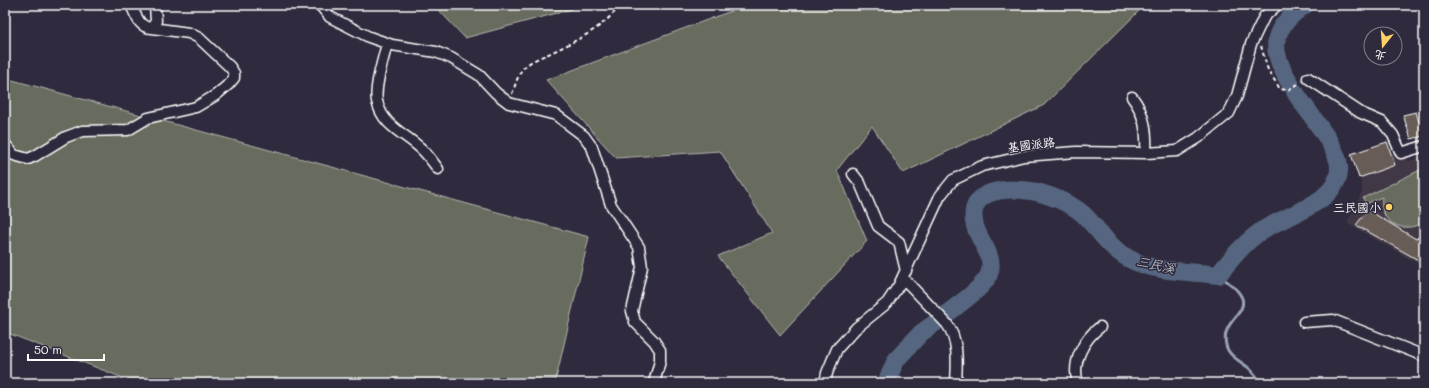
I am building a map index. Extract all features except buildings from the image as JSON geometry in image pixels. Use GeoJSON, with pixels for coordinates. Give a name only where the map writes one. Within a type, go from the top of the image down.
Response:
{"type":"FeatureCollection","features":[{"type":"Feature","properties":{"kind":"street"},"geometry":{"type":"LineString","coordinates":[[5,144],[14,155],[28,159],[66,137],[82,131],[128,130],[148,118],[196,107],[228,85],[234,78],[234,73],[230,67],[199,38],[189,33],[146,28],[141,24],[131,5]]}},
{"type":"Feature","properties":{"kind":"street"},"geometry":{"type":"LineString","coordinates":[[152,28],[156,21],[155,5]]}},
{"type":"Feature","properties":{"kind":"street"},"geometry":{"type":"LineString","coordinates":[[320,5],[330,17],[370,37],[387,43],[424,48],[451,58],[480,75],[496,93],[509,102],[521,107],[556,115],[584,136],[592,147],[611,205],[639,247],[642,267],[632,311],[635,322],[654,340],[660,350],[660,361],[654,383]]}},
{"type":"Feature","properties":{"kind":"street","name":"基國派路"},"geometry":{"type":"LineString","coordinates":[[825,383],[827,373],[837,349],[856,328],[887,303],[904,274],[940,196],[953,180],[982,166],[1024,156],[1076,152],[1146,153],[1177,151],[1198,138],[1230,113],[1237,96],[1250,44],[1264,17],[1277,5]]}},
{"type":"Feature","properties":{"kind":"street"},"geometry":{"type":"LineString","coordinates":[[387,43],[377,88],[377,101],[384,118],[393,128],[419,146],[438,169]]}},
{"type":"Feature","properties":{"kind":"street"},"geometry":{"type":"LineString","coordinates":[[1308,78],[1361,113],[1382,122],[1392,135],[1401,153],[1424,146]]}},
{"type":"Feature","properties":{"kind":"street"},"geometry":{"type":"LineString","coordinates":[[1132,97],[1139,106],[1144,119],[1146,130],[1146,153]]}},
{"type":"Feature","properties":{"kind":"street"},"geometry":{"type":"LineString","coordinates":[[853,174],[860,183],[878,226],[899,242],[904,274],[952,331],[956,343],[956,383]]}},
{"type":"Feature","properties":{"kind":"street"},"geometry":{"type":"LineString","coordinates":[[1304,322],[1333,320],[1424,356]]}},
{"type":"Feature","properties":{"kind":"street"},"geometry":{"type":"LineString","coordinates":[[1078,383],[1076,372],[1084,344],[1089,335],[1100,327]]}},
{"type":"Feature","properties":{"kind":"path"},"geometry":{"type":"LineString","coordinates":[[509,102],[522,70],[530,63],[577,40],[596,28],[612,15],[620,5]]}},
{"type":"Feature","properties":{"kind":"path"},"geometry":{"type":"LineString","coordinates":[[1257,30],[1268,70],[1280,89],[1288,90],[1308,78]]}},
{"type":"Feature","properties":{"kind":"shaded area","name":"三民國小"},"geometry":{"type":"Polygon","coordinates":[[[1403,149],[1408,161],[1424,156],[1424,267],[1347,223],[1362,192],[1360,164],[1403,149]]]}},
{"type":"Feature","properties":{"kind":"green space"},"geometry":{"type":"Polygon","coordinates":[[[434,5],[572,5],[572,9],[465,38],[434,5]]]}},
{"type":"Feature","properties":{"kind":"green space"},"geometry":{"type":"Polygon","coordinates":[[[747,5],[1145,5],[1044,105],[903,173],[872,126],[837,170],[867,241],[780,335],[718,256],[772,233],[720,151],[616,158],[546,80],[747,5]]]}},
{"type":"Feature","properties":{"kind":"green space"},"geometry":{"type":"Polygon","coordinates":[[[5,78],[589,237],[555,383],[136,383],[5,332],[5,78]]]}},
{"type":"Feature","properties":{"kind":"green space"},"geometry":{"type":"Polygon","coordinates":[[[1424,168],[1424,222],[1416,226],[1400,227],[1388,220],[1384,214],[1382,197],[1366,204],[1363,198],[1424,168]]]}},
{"type":"Feature","properties":{"kind":"waterway","name":"三民溪"},"geometry":{"type":"LineString","coordinates":[[1290,83],[1279,60],[1276,50],[1276,40],[1279,31],[1285,23],[1293,14],[1305,5]]}},
{"type":"Feature","properties":{"kind":"waterway","name":"三民溪"},"geometry":{"type":"LineString","coordinates":[[948,313],[979,288],[988,277],[991,265],[990,259],[977,232],[974,214],[976,204],[982,198],[990,193],[1000,191],[1031,191],[1044,194],[1066,203],[1083,214],[1117,251],[1133,261],[1169,270],[1218,275],[1238,252],[1261,231],[1310,206],[1322,198],[1331,189],[1337,178],[1339,166],[1333,149],[1328,139],[1295,92]]}},
{"type":"Feature","properties":{"kind":"waterway"},"geometry":{"type":"LineString","coordinates":[[1218,275],[1234,287],[1241,297],[1243,305],[1240,312],[1229,326],[1226,334],[1227,349],[1232,356],[1250,369],[1261,383]]}},
{"type":"Feature","properties":{"kind":"waterway","name":"三民溪"},"geometry":{"type":"LineString","coordinates":[[886,383],[896,360],[921,333],[935,323]]}},
{"type":"Feature","properties":{"kind":"place","name":"三民國小"},"geometry":{"type":"Point","coordinates":[1389,207]}}]}
